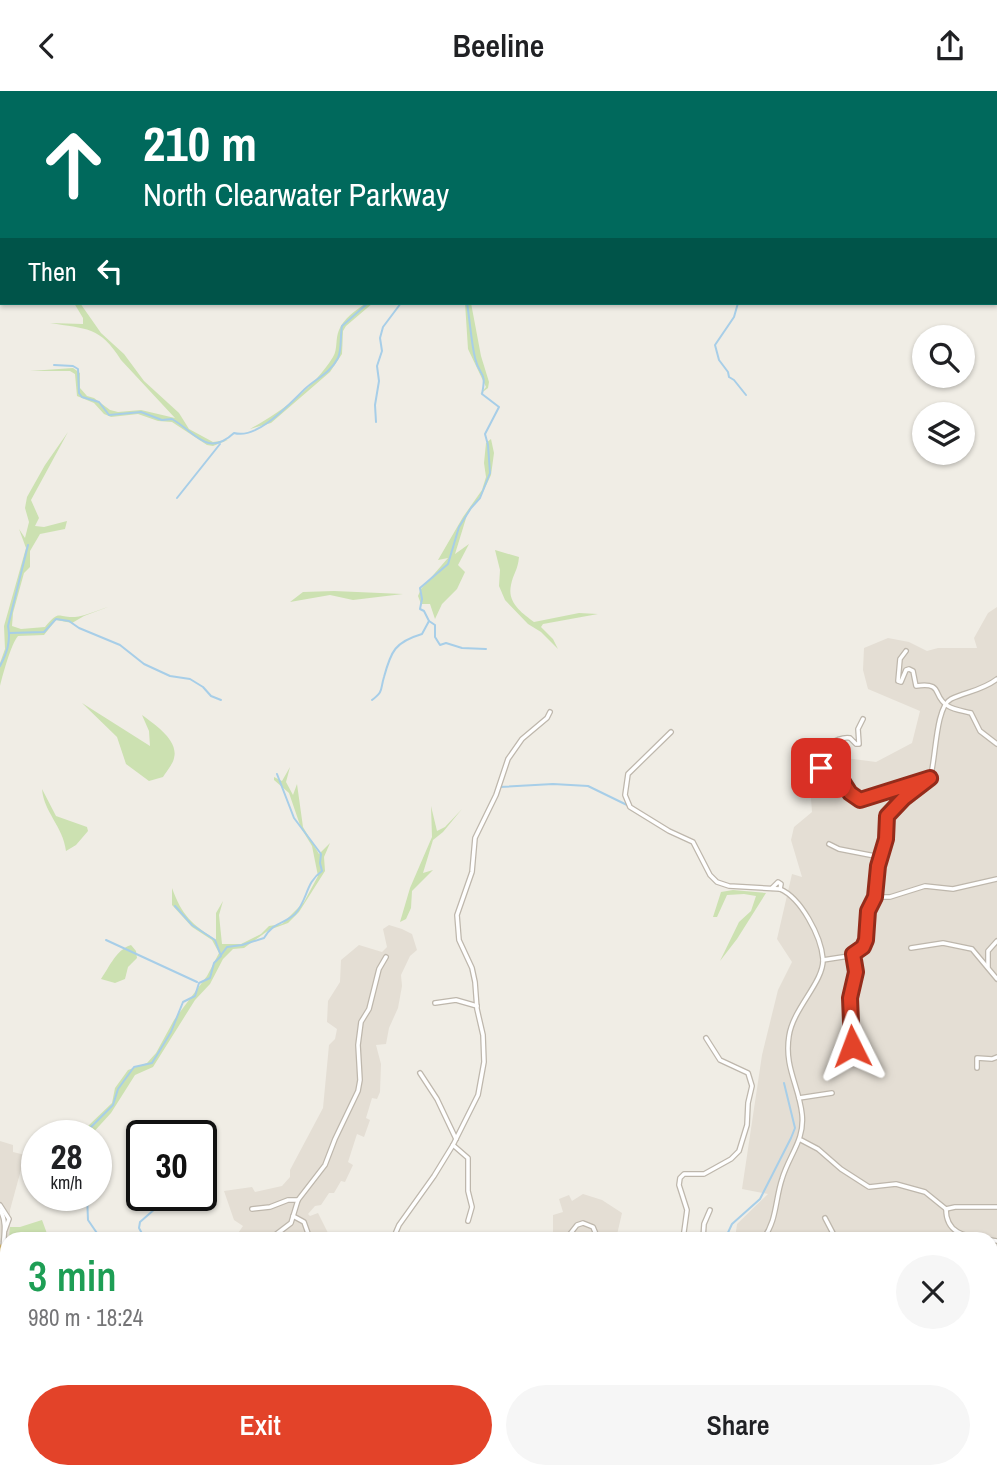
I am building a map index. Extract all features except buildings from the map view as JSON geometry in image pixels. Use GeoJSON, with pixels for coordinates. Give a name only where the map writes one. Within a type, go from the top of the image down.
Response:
{"type":"FeatureCollection","features":[{"type":"Feature","properties":{"kind":"street"},"geometry":{"type":"LineString","coordinates":[[906,651],[900,659],[898,681],[901,682],[909,669],[915,674],[916,687],[928,684],[933,686],[945,704],[971,713],[980,731],[997,744]]}},
{"type":"Feature","properties":{"kind":"street"},"geometry":{"type":"LineString","coordinates":[[822,960],[853,954],[866,943],[868,909],[875,897],[888,814],[930,778],[939,735],[940,715],[945,704],[952,698],[987,686],[997,679]]}},
{"type":"Feature","properties":{"kind":"street"},"geometry":{"type":"LineString","coordinates":[[396,1232],[453,1145],[477,1099],[484,1070],[484,1045],[472,968],[459,940],[458,909],[474,865],[475,838],[496,795],[513,749],[547,718],[550,712]]}},
{"type":"Feature","properties":{"kind":"street"},"geometry":{"type":"LineString","coordinates":[[863,719],[858,729],[859,744],[843,737],[816,750],[817,754],[840,753],[822,767],[823,771],[836,771],[850,793],[860,800],[930,778]]}},
{"type":"Feature","properties":{"kind":"street"},"geometry":{"type":"LineString","coordinates":[[671,732],[628,774],[625,795],[630,807],[669,831],[689,839],[717,882],[729,886],[780,889],[789,894],[806,915],[822,960],[818,978],[798,1008],[789,1033],[789,1068],[803,1117],[801,1140],[782,1179],[774,1218],[767,1232]]}},
{"type":"Feature","properties":{"kind":"street"},"geometry":{"type":"LineString","coordinates":[[829,844],[839,849],[880,857]]}},
{"type":"Feature","properties":{"kind":"street"},"geometry":{"type":"LineString","coordinates":[[875,897],[884,898],[925,886],[953,889],[997,879]]}},
{"type":"Feature","properties":{"kind":"street"},"geometry":{"type":"LineString","coordinates":[[988,967],[988,951],[997,941]]}},
{"type":"Feature","properties":{"kind":"street"},"geometry":{"type":"LineString","coordinates":[[911,948],[943,943],[968,948],[997,979]]}},
{"type":"Feature","properties":{"kind":"street"},"geometry":{"type":"LineString","coordinates":[[853,954],[856,972],[850,995],[850,1033],[855,1056]]}},
{"type":"Feature","properties":{"kind":"street"},"geometry":{"type":"LineString","coordinates":[[280,1232],[289,1225],[298,1201],[325,1165],[358,1091],[361,1022],[369,1009],[379,969],[386,957]]}},
{"type":"Feature","properties":{"kind":"street"},"geometry":{"type":"LineString","coordinates":[[435,1003],[456,1000],[477,1006]]}},
{"type":"Feature","properties":{"kind":"street"},"geometry":{"type":"LineString","coordinates":[[684,1232],[687,1210],[679,1185],[680,1178],[684,1174],[704,1174],[736,1154],[747,1125],[752,1086],[748,1073],[720,1060],[706,1038]]}},
{"type":"Feature","properties":{"kind":"street"},"geometry":{"type":"LineString","coordinates":[[977,1068],[977,1058],[992,1059],[997,1056]]}},
{"type":"Feature","properties":{"kind":"street"},"geometry":{"type":"LineString","coordinates":[[420,1073],[437,1099],[456,1139]]}},
{"type":"Feature","properties":{"kind":"street"},"geometry":{"type":"LineString","coordinates":[[799,1098],[832,1093]]}},
{"type":"Feature","properties":{"kind":"street"},"geometry":{"type":"LineString","coordinates":[[801,1140],[824,1153],[841,1169],[869,1187],[896,1184],[925,1192],[946,1209],[949,1226],[960,1232]]}},
{"type":"Feature","properties":{"kind":"street"},"geometry":{"type":"LineString","coordinates":[[453,1145],[467,1156],[469,1163],[468,1187],[472,1207],[468,1221]]}},
{"type":"Feature","properties":{"kind":"street"},"geometry":{"type":"LineString","coordinates":[[251,1209],[270,1207],[288,1200],[298,1201]]}},
{"type":"Feature","properties":{"kind":"street"},"geometry":{"type":"LineString","coordinates":[[0,1205],[5,1232]]}},
{"type":"Feature","properties":{"kind":"street"},"geometry":{"type":"LineString","coordinates":[[946,1209],[997,1207]]}},
{"type":"Feature","properties":{"kind":"street"},"geometry":{"type":"LineString","coordinates":[[703,1232],[710,1210]]}},
{"type":"Feature","properties":{"kind":"street"},"geometry":{"type":"LineString","coordinates":[[293,1216],[304,1222],[308,1232]]}},
{"type":"Feature","properties":{"kind":"street"},"geometry":{"type":"LineString","coordinates":[[825,1218],[832,1232]]}},
{"type":"Feature","properties":{"kind":"street"},"geometry":{"type":"LineString","coordinates":[[572,1232],[577,1225],[583,1223],[593,1227],[595,1232]]}},
{"type":"Feature","properties":{"kind":"shaded area"},"geometry":{"type":"Polygon","coordinates":[[[997,607],[997,1232],[736,1232],[737,1224],[768,1194],[742,1189],[762,1055],[778,990],[792,962],[777,939],[792,874],[802,877],[791,840],[794,827],[812,812],[809,771],[800,752],[876,762],[912,743],[920,711],[868,689],[863,670],[864,648],[888,638],[909,642],[927,651],[938,648],[977,648],[974,638],[988,613],[997,607]]]}},
{"type":"Feature","properties":{"kind":"shaded area"},"geometry":{"type":"Polygon","coordinates":[[[389,925],[412,934],[417,950],[410,956],[401,975],[398,1008],[389,1028],[386,1044],[376,1045],[381,1064],[380,1092],[377,1099],[372,1098],[366,1118],[370,1120],[364,1137],[357,1134],[348,1162],[353,1165],[345,1182],[341,1181],[334,1193],[329,1193],[321,1205],[315,1206],[308,1214],[310,1216],[318,1213],[328,1232],[239,1232],[243,1226],[234,1220],[224,1191],[252,1187],[255,1192],[282,1186],[290,1177],[290,1170],[323,1108],[329,1045],[335,1039],[337,1029],[327,1022],[328,1001],[340,982],[341,960],[359,945],[382,952],[387,947],[383,929],[389,925]]]}},
{"type":"Feature","properties":{"kind":"shaded area"},"geometry":{"type":"Polygon","coordinates":[[[0,1141],[13,1145],[13,1152],[21,1154],[21,1170],[10,1210],[10,1232],[0,1232],[0,1141]]]}},
{"type":"Feature","properties":{"kind":"shaded area"},"geometry":{"type":"Polygon","coordinates":[[[583,1194],[602,1200],[622,1213],[618,1232],[553,1232],[553,1215],[563,1212],[559,1199],[569,1195],[572,1201],[583,1194]]]}},
{"type":"Feature","properties":{"kind":"green space"},"geometry":{"type":"Polygon","coordinates":[[[75,305],[81,305],[101,333],[124,354],[144,381],[179,413],[189,429],[213,442],[228,440],[213,446],[207,445],[172,422],[158,421],[138,414],[111,417],[104,414],[94,403],[77,396],[75,374],[70,371],[30,371],[73,368],[80,373],[80,388],[87,396],[110,410],[141,410],[175,418],[99,335],[83,328],[50,323],[83,324],[83,318],[75,305]]]}},
{"type":"Feature","properties":{"kind":"green space"},"geometry":{"type":"Polygon","coordinates":[[[363,305],[371,305],[346,326],[343,331],[342,354],[330,372],[271,423],[250,429],[285,407],[325,369],[335,354],[341,326],[363,305]]]}},
{"type":"Feature","properties":{"kind":"green space"},"geometry":{"type":"Polygon","coordinates":[[[465,305],[471,305],[489,382],[488,388],[480,394],[486,387],[468,349],[465,305]]]}},
{"type":"Feature","properties":{"kind":"green space"},"geometry":{"type":"Polygon","coordinates":[[[68,432],[31,500],[39,518],[35,526],[44,527],[67,521],[65,529],[40,534],[30,551],[30,567],[24,573],[12,626],[21,629],[45,627],[56,616],[79,616],[108,607],[72,623],[56,620],[44,635],[18,636],[10,652],[0,686],[0,663],[5,649],[4,626],[26,548],[19,529],[25,538],[29,522],[25,508],[27,497],[68,432]]]}},
{"type":"Feature","properties":{"kind":"green space"},"geometry":{"type":"Polygon","coordinates":[[[491,439],[494,453],[491,475],[483,492],[467,515],[455,554],[469,544],[458,565],[465,572],[457,589],[442,604],[435,619],[430,604],[421,604],[418,596],[448,558],[438,560],[482,490],[486,477],[486,443],[491,439]]]}},
{"type":"Feature","properties":{"kind":"green space"},"geometry":{"type":"Polygon","coordinates":[[[495,550],[519,557],[511,585],[511,597],[516,607],[534,622],[579,613],[598,614],[543,624],[541,627],[553,639],[558,649],[505,600],[499,586],[500,570],[495,550]]]}},
{"type":"Feature","properties":{"kind":"green space"},"geometry":{"type":"Polygon","coordinates":[[[303,592],[403,594],[353,600],[330,595],[290,602],[303,592]]]}},
{"type":"Feature","properties":{"kind":"green space"},"geometry":{"type":"Polygon","coordinates":[[[82,703],[150,746],[149,731],[142,715],[159,728],[175,751],[172,763],[163,777],[149,781],[126,764],[117,737],[82,703]]]}},
{"type":"Feature","properties":{"kind":"green space"},"geometry":{"type":"Polygon","coordinates":[[[290,767],[286,782],[293,795],[297,784],[303,827],[319,854],[330,843],[324,857],[325,871],[299,912],[288,923],[269,930],[244,948],[233,949],[223,959],[210,984],[195,1000],[153,1067],[135,1075],[105,1120],[94,1120],[112,1103],[115,1088],[128,1070],[147,1063],[156,1053],[174,1020],[207,976],[219,953],[212,940],[192,927],[172,905],[172,888],[189,919],[216,940],[216,913],[223,901],[219,915],[222,944],[241,944],[261,934],[269,926],[282,924],[304,902],[318,876],[312,846],[301,828],[289,793],[274,777],[282,781],[290,767]]]}},
{"type":"Feature","properties":{"kind":"green space"},"geometry":{"type":"Polygon","coordinates":[[[42,789],[56,816],[87,827],[88,831],[76,845],[66,851],[61,834],[43,798],[42,789]]]}},
{"type":"Feature","properties":{"kind":"green space"},"geometry":{"type":"Polygon","coordinates":[[[431,806],[437,831],[445,827],[462,809],[433,840],[423,873],[433,870],[412,891],[411,908],[406,919],[400,922],[410,888],[432,837],[431,806]]]}},
{"type":"Feature","properties":{"kind":"green space"},"geometry":{"type":"Polygon","coordinates":[[[733,890],[766,893],[720,961],[739,922],[751,911],[756,896],[727,895],[717,917],[713,917],[721,892],[733,890]]]}},
{"type":"Feature","properties":{"kind":"green space"},"geometry":{"type":"Polygon","coordinates":[[[131,945],[137,958],[128,967],[125,979],[115,983],[101,979],[117,955],[131,945]]]}},
{"type":"Feature","properties":{"kind":"green space"},"geometry":{"type":"Polygon","coordinates":[[[42,1220],[46,1232],[10,1232],[10,1227],[20,1227],[42,1220]]]}},
{"type":"Feature","properties":{"kind":"waterway"},"geometry":{"type":"LineString","coordinates":[[54,365],[73,366],[78,369],[79,393],[82,397],[99,402],[109,415],[141,412],[162,420],[172,419],[202,440],[216,443],[234,433],[243,434],[263,426],[327,371],[339,354],[342,326],[366,305]]}},
{"type":"Feature","properties":{"kind":"waterway"},"geometry":{"type":"LineString","coordinates":[[376,422],[375,405],[379,381],[377,366],[382,351],[380,338],[383,327],[400,305]]}},
{"type":"Feature","properties":{"kind":"waterway"},"geometry":{"type":"LineString","coordinates":[[372,700],[380,692],[395,649],[406,640],[422,634],[429,621],[420,609],[420,588],[448,564],[459,527],[480,498],[490,473],[485,434],[499,407],[482,394],[483,377],[472,345],[467,305]]}},
{"type":"Feature","properties":{"kind":"waterway"},"geometry":{"type":"LineString","coordinates":[[737,305],[734,317],[715,345],[719,360],[729,377],[746,395]]}},
{"type":"Feature","properties":{"kind":"waterway"},"geometry":{"type":"LineString","coordinates":[[177,498],[220,444]]}},
{"type":"Feature","properties":{"kind":"waterway"},"geometry":{"type":"LineString","coordinates":[[0,666],[8,647],[8,626],[28,545]]}},
{"type":"Feature","properties":{"kind":"waterway"},"geometry":{"type":"LineString","coordinates":[[9,633],[44,632],[56,619],[69,621],[120,645],[144,664],[170,676],[190,679],[211,696],[221,700]]}},
{"type":"Feature","properties":{"kind":"waterway"},"geometry":{"type":"LineString","coordinates":[[429,621],[435,625],[435,637],[440,645],[446,643],[462,648],[486,649]]}},
{"type":"Feature","properties":{"kind":"waterway"},"geometry":{"type":"LineString","coordinates":[[221,955],[227,947],[264,938],[271,929],[295,914],[312,881],[322,871],[321,854],[294,818],[277,774]]}},
{"type":"Feature","properties":{"kind":"waterway"},"geometry":{"type":"LineString","coordinates":[[500,787],[553,784],[588,786],[629,806]]}},
{"type":"Feature","properties":{"kind":"waterway"},"geometry":{"type":"LineString","coordinates":[[98,1120],[113,1105],[118,1089],[134,1067],[152,1063],[171,1032],[183,1002],[195,996],[199,983],[210,978],[214,963],[221,956],[215,940],[192,925],[175,906]]}},
{"type":"Feature","properties":{"kind":"waterway"},"geometry":{"type":"LineString","coordinates":[[106,940],[197,982]]}},
{"type":"Feature","properties":{"kind":"waterway"},"geometry":{"type":"LineString","coordinates":[[728,1232],[732,1224],[760,1199],[795,1128],[784,1083]]}},
{"type":"Feature","properties":{"kind":"waterway"},"geometry":{"type":"LineString","coordinates":[[88,1211],[88,1220],[96,1232]]}},
{"type":"Feature","properties":{"kind":"waterway"},"geometry":{"type":"LineString","coordinates":[[141,1232],[140,1222],[153,1211]]}},
{"type":"Feature","properties":{"kind":"route"},"geometry":{"type":"LineString","coordinates":[[821,768],[823,771],[836,771],[850,793],[860,800],[930,778],[904,798],[887,816],[886,839],[878,866],[875,897],[870,902],[868,911],[866,940],[863,947],[853,954],[856,972],[850,998],[852,1046]]}}]}
